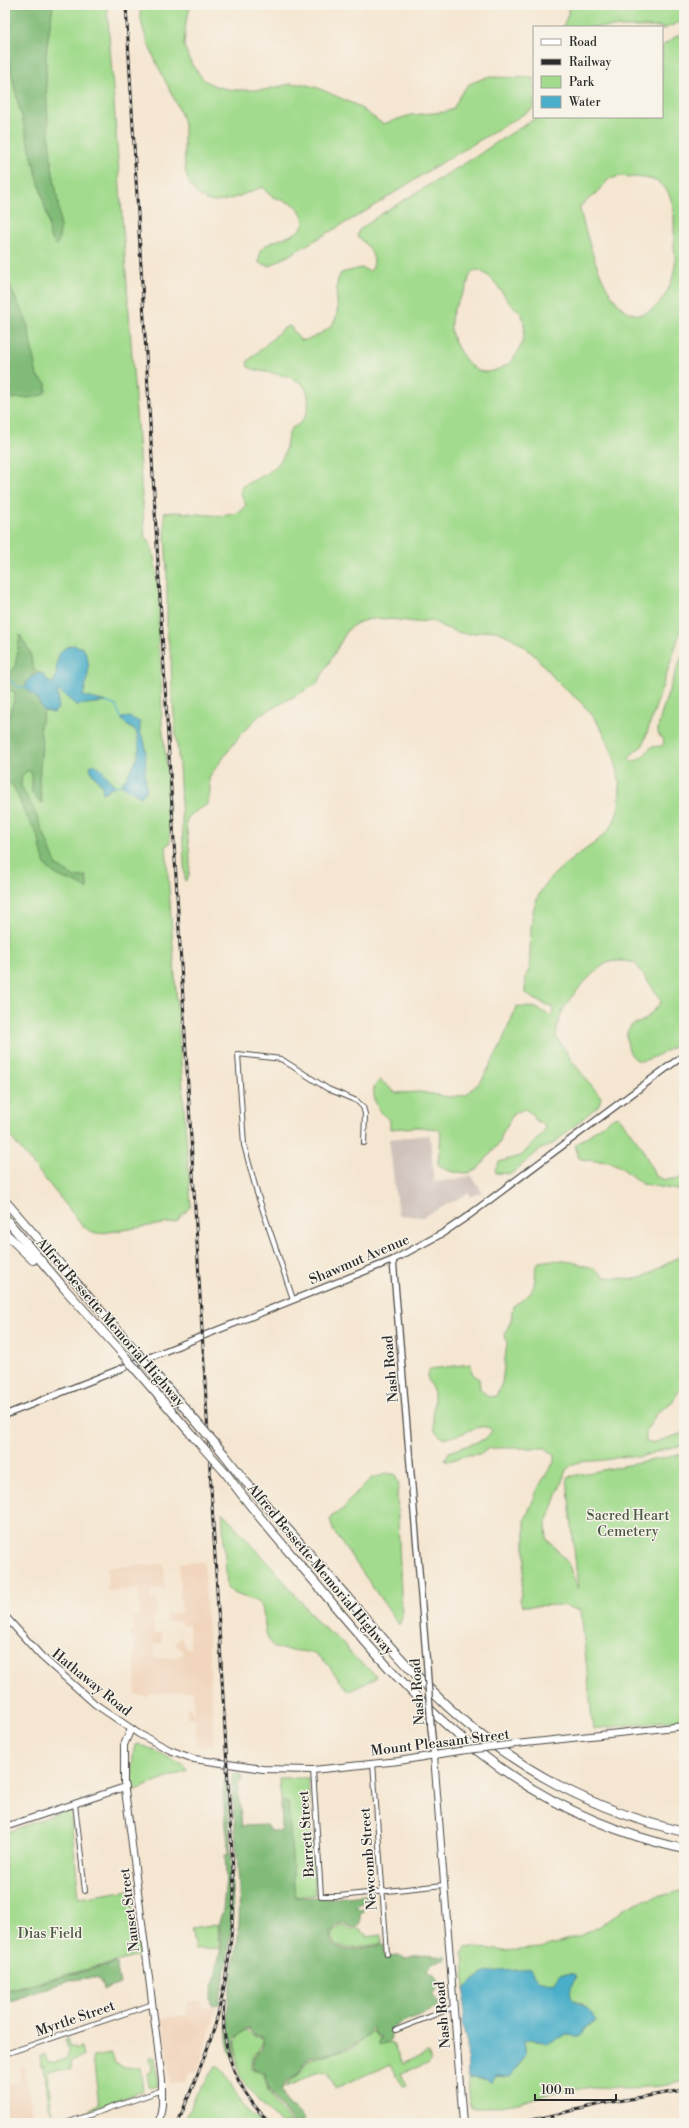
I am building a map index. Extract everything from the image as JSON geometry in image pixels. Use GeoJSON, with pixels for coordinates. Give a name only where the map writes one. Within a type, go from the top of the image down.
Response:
{"type":"FeatureCollection","features":[{"type":"Feature","properties":{"kind":"highway","name":"Alfred Bessette Memorial Highway"},"geometry":{"type":"LineString","coordinates":[[5,1200],[224,1454],[245,1481],[404,1662],[447,1706],[481,1735],[531,1770],[584,1798],[629,1817],[684,1832]]}},
{"type":"Feature","properties":{"kind":"highway","name":"Alfred Bessette Memorial Highway"},"geometry":{"type":"LineString","coordinates":[[5,1218],[64,1288],[225,1472],[258,1516],[374,1653],[420,1701],[463,1740],[518,1781],[566,1809],[623,1833],[684,1849]]}},
{"type":"Feature","properties":{"kind":"highway"},"geometry":{"type":"LineString","coordinates":[[5,1233],[64,1288]]}},
{"type":"Feature","properties":{"kind":"main road","name":"Hathaway Road"},"geometry":{"type":"LineString","coordinates":[[6,1619],[34,1649],[71,1684],[106,1713],[131,1729],[170,1750],[198,1760]]}},
{"type":"Feature","properties":{"kind":"main road","name":"Mount Pleasant Street"},"geometry":{"type":"LineString","coordinates":[[198,1760],[263,1769],[313,1770],[434,1756],[459,1751],[516,1744],[684,1726]]}},
{"type":"Feature","properties":{"kind":"main road","name":"Nauset Street"},"geometry":{"type":"LineString","coordinates":[[131,1729],[124,1745],[125,1787],[163,2090],[159,2123]]}},
{"type":"Feature","properties":{"kind":"main road","name":"Nash Road"},"geometry":{"type":"LineString","coordinates":[[434,1756],[463,2123]]}},
{"type":"Feature","properties":{"kind":"main road"},"geometry":{"type":"LineString","coordinates":[[5,1827],[125,1787]]}},
{"type":"Feature","properties":{"kind":"street"},"geometry":{"type":"LineString","coordinates":[[293,1299],[257,1193],[244,1145],[238,1054],[281,1059],[328,1089],[357,1101],[363,1108],[365,1114],[364,1143]]}},
{"type":"Feature","properties":{"kind":"street","name":"Shawmut Avenue"},"geometry":{"type":"LineString","coordinates":[[5,1415],[393,1260],[443,1233],[496,1196],[684,1055]]}},
{"type":"Feature","properties":{"kind":"street","name":"Nash Road"},"geometry":{"type":"LineString","coordinates":[[393,1260],[434,1756]]}},
{"type":"Feature","properties":{"kind":"street","name":"Newcomb Street"},"geometry":{"type":"LineString","coordinates":[[373,1762],[381,1892],[387,1954]]}},
{"type":"Feature","properties":{"kind":"street","name":"Barrett Street"},"geometry":{"type":"LineString","coordinates":[[313,1770],[321,1896],[381,1892]]}},
{"type":"Feature","properties":{"kind":"street"},"geometry":{"type":"LineString","coordinates":[[75,1804],[85,1892]]}},
{"type":"Feature","properties":{"kind":"street"},"geometry":{"type":"LineString","coordinates":[[381,1892],[444,1885]]}},
{"type":"Feature","properties":{"kind":"street","name":"Myrtle Street"},"geometry":{"type":"LineString","coordinates":[[5,2054],[153,2004]]}},
{"type":"Feature","properties":{"kind":"street"},"geometry":{"type":"LineString","coordinates":[[396,2030],[454,2007]]}},
{"type":"Feature","properties":{"kind":"street"},"geometry":{"type":"LineString","coordinates":[[66,2123],[163,2090]]}},
{"type":"Feature","properties":{"kind":"shaded area"},"geometry":{"type":"Polygon","coordinates":[[[430,1135],[434,1182],[464,1178],[471,1175],[482,1192],[471,1197],[469,1193],[423,1217],[398,1215],[389,1139],[430,1135]]]}},
{"type":"Feature","properties":{"kind":"shaded area"},"geometry":{"type":"Polygon","coordinates":[[[204,1562],[214,1745],[196,1746],[195,1717],[187,1718],[187,1708],[191,1708],[191,1712],[194,1713],[193,1691],[149,1694],[149,1697],[136,1695],[134,1639],[130,1639],[129,1632],[133,1632],[133,1617],[140,1616],[138,1590],[108,1591],[107,1567],[164,1564],[165,1588],[150,1590],[151,1599],[157,1599],[158,1616],[153,1617],[154,1633],[162,1633],[162,1643],[154,1644],[155,1658],[175,1657],[183,1655],[182,1650],[175,1644],[181,1636],[186,1649],[190,1649],[189,1625],[182,1625],[181,1621],[166,1622],[166,1614],[181,1613],[179,1563],[204,1562]]]}},
{"type":"Feature","properties":{"kind":"shaded area"},"geometry":{"type":"Polygon","coordinates":[[[202,2001],[203,2008],[218,2005],[197,2072],[189,2072],[186,2082],[170,2084],[162,2018],[187,2015],[187,2003],[202,2001]]]}},
{"type":"Feature","properties":{"kind":"shaded area"},"geometry":{"type":"Polygon","coordinates":[[[24,2066],[34,2123],[5,2123],[5,2086],[20,2081],[18,2076],[22,2075],[20,2068],[24,2066]]]}},
{"type":"Feature","properties":{"kind":"green space"},"geometry":{"type":"Polygon","coordinates":[[[5,5],[107,5],[145,538],[149,541],[153,551],[160,591],[158,646],[161,661],[162,724],[167,768],[170,843],[166,846],[191,1206],[176,1222],[95,1234],[84,1227],[5,1130],[5,5]]]}},
{"type":"Feature","properties":{"kind":"green space"},"geometry":{"type":"Polygon","coordinates":[[[5,5],[53,5],[46,57],[46,71],[50,145],[60,222],[59,240],[56,246],[50,237],[48,219],[17,99],[5,43],[5,5]]]}},
{"type":"Feature","properties":{"kind":"green space"},"geometry":{"type":"Polygon","coordinates":[[[141,5],[191,5],[186,22],[184,46],[192,65],[204,80],[217,87],[233,90],[263,90],[291,84],[303,84],[318,88],[356,105],[383,124],[411,115],[445,112],[453,109],[462,92],[469,84],[487,77],[533,78],[533,109],[433,168],[366,211],[270,266],[259,263],[260,250],[271,243],[297,232],[304,222],[301,213],[292,204],[273,197],[263,187],[235,198],[212,202],[206,200],[192,188],[186,173],[183,120],[149,45],[140,16],[141,5]]]}},
{"type":"Feature","properties":{"kind":"green space"},"geometry":{"type":"Polygon","coordinates":[[[569,5],[684,5],[684,20],[663,30],[663,26],[563,26],[568,14],[569,5]]]}},
{"type":"Feature","properties":{"kind":"green space"},"geometry":{"type":"Polygon","coordinates":[[[684,31],[684,621],[643,745],[632,754],[629,759],[632,762],[635,761],[643,756],[651,747],[662,746],[664,743],[658,732],[658,727],[668,692],[684,653],[684,1040],[647,1060],[637,1060],[628,1048],[627,1037],[629,1028],[634,1024],[641,1022],[655,1009],[661,1002],[659,997],[635,963],[626,961],[610,962],[599,968],[586,980],[566,1005],[559,1021],[556,1038],[563,1046],[571,1060],[601,1097],[599,1105],[553,1144],[541,1149],[511,1174],[496,1173],[495,1169],[499,1162],[521,1156],[544,1132],[545,1126],[534,1119],[532,1114],[525,1109],[514,1113],[502,1134],[500,1142],[477,1170],[468,1173],[454,1172],[446,1170],[438,1164],[440,1140],[439,1129],[417,1127],[390,1129],[390,1121],[377,1106],[375,1101],[374,1086],[380,1080],[396,1093],[420,1092],[449,1097],[466,1095],[482,1080],[499,1049],[517,1006],[536,1008],[551,1016],[553,1013],[552,1007],[532,998],[525,992],[526,976],[529,970],[534,907],[539,895],[547,883],[559,870],[601,838],[613,823],[618,810],[620,795],[619,780],[616,765],[605,735],[589,711],[554,678],[530,651],[516,640],[508,636],[495,631],[467,634],[453,631],[431,621],[417,622],[370,619],[362,621],[347,631],[317,684],[260,715],[241,734],[209,777],[210,791],[208,804],[190,815],[186,821],[190,865],[188,879],[185,881],[179,765],[172,695],[171,656],[167,633],[167,572],[164,513],[172,512],[221,515],[241,511],[246,505],[241,495],[241,487],[267,473],[279,463],[284,454],[290,431],[301,422],[308,409],[306,389],[298,381],[292,378],[248,367],[247,362],[284,328],[290,326],[300,340],[303,340],[315,337],[331,326],[337,312],[336,289],[341,273],[361,268],[370,271],[373,267],[374,262],[371,252],[357,236],[359,230],[381,214],[477,156],[535,118],[663,118],[663,45],[684,31]],[[621,176],[609,179],[595,194],[580,206],[586,232],[603,280],[615,300],[625,310],[634,314],[644,314],[652,310],[660,303],[671,283],[675,263],[672,202],[667,190],[662,185],[648,179],[621,176]],[[478,270],[470,274],[466,288],[452,316],[451,330],[460,352],[469,364],[479,371],[490,372],[505,366],[519,350],[524,336],[524,321],[522,315],[509,302],[495,283],[478,270]]]}},
{"type":"Feature","properties":{"kind":"green space"},"geometry":{"type":"Polygon","coordinates":[[[5,276],[27,322],[37,376],[46,383],[46,392],[42,395],[5,400],[5,276]]]}},
{"type":"Feature","properties":{"kind":"green space"},"geometry":{"type":"Polygon","coordinates":[[[20,635],[30,652],[33,668],[39,673],[33,675],[30,690],[44,711],[40,727],[42,745],[39,781],[42,803],[32,794],[32,775],[29,770],[22,775],[21,786],[35,812],[57,866],[75,877],[86,876],[88,890],[83,886],[54,873],[45,864],[36,831],[26,816],[13,786],[5,780],[5,729],[16,693],[5,688],[5,680],[15,667],[20,635]]]}},
{"type":"Feature","properties":{"kind":"green space"},"geometry":{"type":"Polygon","coordinates":[[[618,1116],[642,1147],[655,1176],[665,1180],[684,1178],[684,1191],[642,1184],[619,1166],[610,1162],[585,1160],[579,1158],[575,1145],[614,1117],[618,1116]]]}},
{"type":"Feature","properties":{"kind":"green space","name":"Sacred Heart Cemetery"},"geometry":{"type":"Polygon","coordinates":[[[684,1254],[684,1383],[672,1402],[657,1413],[646,1431],[646,1442],[652,1443],[684,1433],[684,1445],[640,1457],[626,1456],[573,1464],[566,1470],[546,1526],[547,1539],[568,1563],[578,1589],[567,1477],[684,1454],[684,1719],[593,1729],[581,1611],[562,1605],[525,1606],[522,1605],[520,1600],[525,1560],[525,1520],[539,1486],[555,1460],[555,1455],[545,1448],[489,1448],[481,1454],[445,1460],[449,1452],[485,1439],[492,1431],[488,1427],[482,1427],[448,1438],[439,1435],[435,1431],[434,1427],[434,1393],[427,1375],[430,1369],[471,1364],[472,1373],[479,1379],[480,1389],[489,1397],[496,1396],[502,1383],[507,1343],[505,1335],[511,1320],[513,1306],[524,1299],[533,1289],[536,1268],[539,1262],[553,1260],[572,1262],[593,1268],[605,1277],[635,1279],[643,1277],[684,1254]]]}},
{"type":"Feature","properties":{"kind":"green space"},"geometry":{"type":"Polygon","coordinates":[[[386,1474],[395,1474],[399,1485],[397,1493],[402,1618],[399,1625],[333,1530],[330,1519],[343,1509],[354,1495],[372,1478],[386,1474]]]}},
{"type":"Feature","properties":{"kind":"green space"},"geometry":{"type":"Polygon","coordinates":[[[222,1512],[275,1570],[319,1624],[343,1643],[354,1657],[375,1674],[376,1678],[350,1691],[320,1657],[309,1652],[274,1647],[271,1644],[268,1640],[261,1605],[253,1600],[230,1591],[227,1587],[222,1512]]]}},
{"type":"Feature","properties":{"kind":"green space"},"geometry":{"type":"Polygon","coordinates":[[[139,1744],[185,1765],[187,1771],[132,1791],[133,1755],[135,1745],[139,1744]]]}},
{"type":"Feature","properties":{"kind":"green space"},"geometry":{"type":"Polygon","coordinates":[[[227,1772],[233,1915],[227,1965],[219,2004],[212,2005],[211,1997],[221,1946],[219,1922],[223,1910],[226,1877],[225,1854],[229,1853],[223,1798],[224,1778],[227,1772]]]}},
{"type":"Feature","properties":{"kind":"green space"},"geometry":{"type":"Polygon","coordinates":[[[233,1773],[240,1774],[242,1777],[242,1780],[237,1783],[242,1826],[267,1825],[270,1831],[282,1831],[281,1803],[282,1801],[288,1803],[295,1897],[333,1898],[367,1895],[364,1901],[355,1907],[364,1910],[360,1915],[360,1924],[356,1928],[342,1924],[335,1928],[330,1935],[333,1945],[346,1950],[384,1945],[384,1956],[399,1955],[406,1959],[423,1955],[446,1957],[446,1960],[434,1962],[427,1969],[429,1972],[434,1974],[439,1984],[432,1995],[439,2003],[437,2008],[393,2026],[390,2041],[385,2044],[380,2045],[378,2042],[381,2037],[374,2034],[373,2028],[368,2035],[353,2045],[335,2052],[309,2057],[298,2075],[289,2080],[281,2090],[289,2106],[293,2107],[303,2118],[303,2123],[293,2123],[269,2091],[265,2073],[253,2068],[252,2064],[263,2046],[262,2037],[254,2035],[249,2028],[246,2028],[234,2040],[234,2060],[229,2051],[227,2037],[228,2001],[239,1922],[238,1875],[232,1787],[233,1773]]]}},
{"type":"Feature","properties":{"kind":"green space"},"geometry":{"type":"Polygon","coordinates":[[[279,1778],[308,1778],[315,1895],[290,1897],[279,1778]]]}},
{"type":"Feature","properties":{"kind":"green space","name":"Dias Field"},"geometry":{"type":"Polygon","coordinates":[[[70,1809],[79,1898],[130,1890],[139,1956],[5,1990],[5,1833],[70,1809]]]}},
{"type":"Feature","properties":{"kind":"green space"},"geometry":{"type":"Polygon","coordinates":[[[684,1890],[684,2081],[662,2086],[627,2088],[591,2087],[549,2094],[518,2103],[495,2107],[470,2107],[468,2078],[486,2079],[500,2076],[507,2077],[512,2075],[526,2054],[525,2040],[532,2039],[540,2043],[566,2035],[579,2036],[583,2034],[586,2027],[593,2023],[584,2005],[570,1996],[570,1987],[576,1978],[573,1974],[560,1975],[553,1983],[537,1981],[519,1971],[504,1972],[480,1976],[465,1989],[463,1954],[465,1948],[473,1947],[504,1951],[541,1948],[579,1936],[600,1926],[624,1909],[641,1901],[684,1890]]]}},
{"type":"Feature","properties":{"kind":"green space"},"geometry":{"type":"Polygon","coordinates":[[[218,1924],[219,1948],[195,1950],[191,1928],[218,1924]]]}},
{"type":"Feature","properties":{"kind":"green space"},"geometry":{"type":"Polygon","coordinates":[[[342,1926],[361,1930],[362,1933],[367,1933],[367,1937],[381,1935],[381,1944],[347,1948],[334,1944],[331,1936],[333,1931],[342,1926]]]}},
{"type":"Feature","properties":{"kind":"green space"},"geometry":{"type":"Polygon","coordinates":[[[116,1963],[120,1984],[104,1990],[103,1984],[99,1979],[79,1979],[52,1986],[5,2003],[5,1991],[116,1963]]]}},
{"type":"Feature","properties":{"kind":"green space"},"geometry":{"type":"Polygon","coordinates":[[[247,2029],[254,2037],[260,2037],[263,2041],[253,2058],[251,2068],[264,2074],[268,2092],[291,2123],[281,2123],[272,2116],[240,2077],[235,2042],[239,2035],[247,2029]]]}},
{"type":"Feature","properties":{"kind":"green space"},"geometry":{"type":"Polygon","coordinates":[[[372,2032],[380,2038],[378,2043],[380,2046],[392,2042],[402,2064],[428,2053],[431,2060],[428,2064],[401,2073],[406,2085],[402,2086],[391,2064],[335,2088],[329,2072],[312,2075],[286,2087],[290,2081],[299,2075],[310,2059],[351,2048],[372,2032]]]}},
{"type":"Feature","properties":{"kind":"green space"},"geometry":{"type":"Polygon","coordinates":[[[68,2038],[70,2047],[74,2046],[76,2049],[81,2047],[83,2057],[70,2061],[70,2070],[48,2072],[52,2113],[49,2106],[44,2066],[41,2066],[40,2056],[45,2055],[48,2062],[56,2062],[65,2059],[68,2051],[65,2039],[68,2038]]]}},
{"type":"Feature","properties":{"kind":"green space"},"geometry":{"type":"Polygon","coordinates":[[[111,2054],[115,2063],[122,2067],[140,2067],[143,2091],[85,2112],[99,2104],[93,2057],[111,2054]]]}},
{"type":"Feature","properties":{"kind":"green space"},"geometry":{"type":"Polygon","coordinates":[[[150,2057],[155,2057],[158,2085],[149,2087],[147,2073],[152,2071],[150,2057]]]}},
{"type":"Feature","properties":{"kind":"green space"},"geometry":{"type":"Polygon","coordinates":[[[216,2066],[219,2066],[224,2072],[241,2104],[248,2112],[263,2123],[183,2123],[195,2097],[216,2066]]]}},
{"type":"Feature","properties":{"kind":"water"},"geometry":{"type":"Polygon","coordinates":[[[74,645],[83,648],[88,660],[88,672],[83,696],[107,702],[76,705],[58,690],[58,708],[54,713],[44,711],[36,697],[26,688],[26,683],[35,675],[42,673],[49,682],[53,683],[58,656],[66,647],[74,645]]]}},
{"type":"Feature","properties":{"kind":"water"},"geometry":{"type":"Polygon","coordinates":[[[129,717],[140,722],[140,732],[145,743],[145,774],[147,790],[141,797],[121,785],[136,761],[139,748],[136,731],[122,720],[122,718],[129,717]]]}},
{"type":"Feature","properties":{"kind":"water"},"geometry":{"type":"Polygon","coordinates":[[[93,764],[97,765],[114,784],[114,786],[103,793],[101,785],[91,771],[90,766],[93,764]]]}},
{"type":"Feature","properties":{"kind":"water"},"geometry":{"type":"Polygon","coordinates":[[[530,1969],[537,1979],[553,1983],[560,1974],[574,1974],[576,1977],[571,1987],[571,1994],[576,2002],[587,2008],[592,2013],[595,2021],[586,2027],[583,2034],[579,2036],[566,2035],[546,2044],[532,2039],[525,2040],[526,2054],[510,2077],[496,2076],[491,2084],[486,2079],[468,2078],[467,2044],[462,2023],[465,1989],[485,1973],[530,1969]]]}},
{"type":"Feature","properties":{"kind":"waterway"},"geometry":{"type":"LineString","coordinates":[[5,675],[16,686],[27,688]]}},
{"type":"Feature","properties":{"kind":"waterway"},"geometry":{"type":"LineString","coordinates":[[106,702],[116,706],[121,718]]}},
{"type":"Feature","properties":{"kind":"waterway"},"geometry":{"type":"LineString","coordinates":[[114,786],[121,785]]}},
{"type":"Feature","properties":{"kind":"railway"},"geometry":{"type":"LineString","coordinates":[[126,5],[234,1888],[228,1959],[219,2012],[206,2053],[178,2123]]}},
{"type":"Feature","properties":{"kind":"railway"},"geometry":{"type":"LineString","coordinates":[[224,2003],[223,2020],[225,2037],[233,2069],[249,2098],[271,2123]]}},
{"type":"Feature","properties":{"kind":"railway"},"geometry":{"type":"LineString","coordinates":[[519,2123],[606,2103],[684,2090]]}}]}
